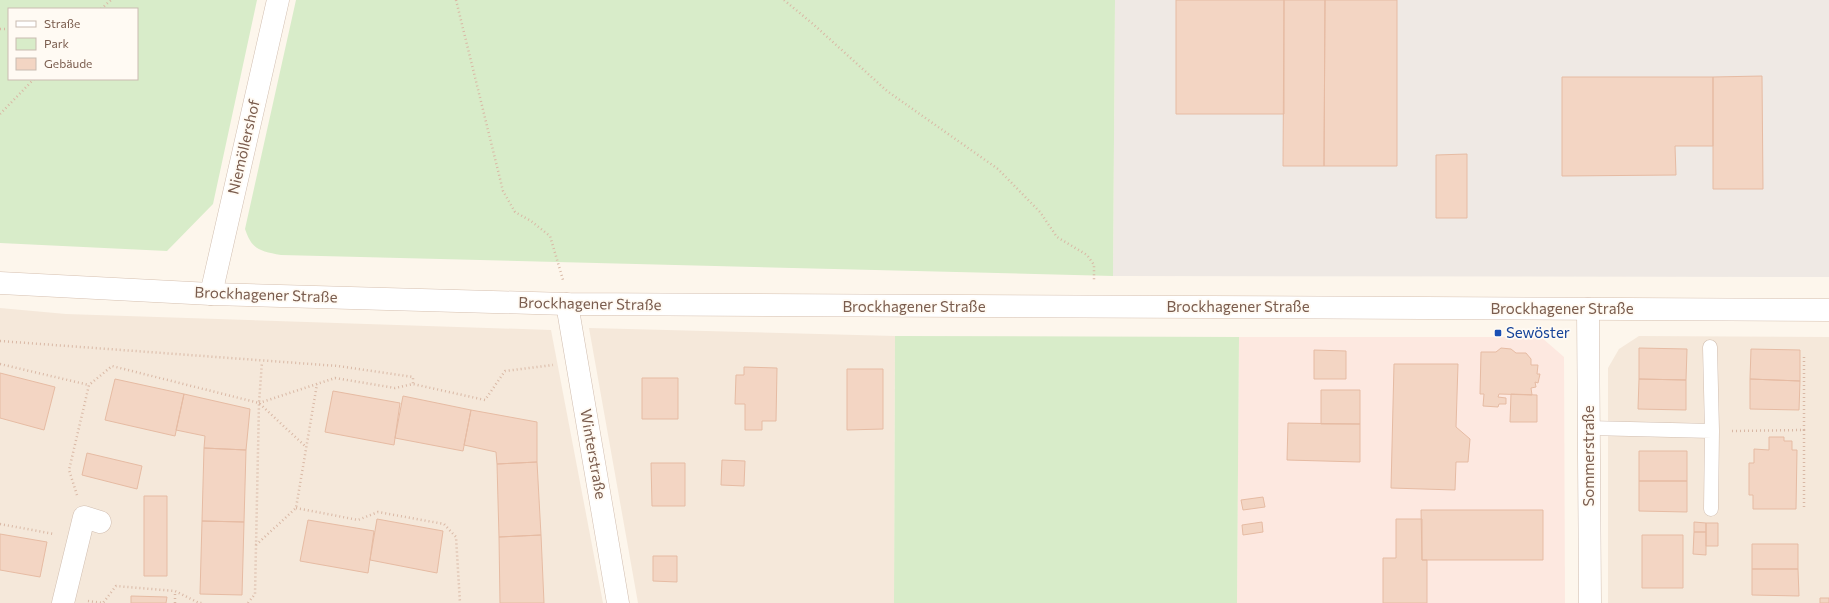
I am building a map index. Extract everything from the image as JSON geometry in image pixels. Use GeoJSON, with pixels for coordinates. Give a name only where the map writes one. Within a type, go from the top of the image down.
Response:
{"type":"FeatureCollection","features":[{"type":"Feature","properties":{"kind":"main road","name":"Niemöllershof"},"geometry":{"type":"LineString","coordinates":[[211,294],[278,0]]}},
{"type":"Feature","properties":{"kind":"main road","name":"Brockhagener Straße"},"geometry":{"type":"LineString","coordinates":[[0,283],[211,294],[567,304],[1829,310]]}},
{"type":"Feature","properties":{"kind":"main road","name":"Winterstraße"},"geometry":{"type":"LineString","coordinates":[[567,304],[618,603]]}},
{"type":"Feature","properties":{"kind":"main road","name":"Sommerstraße"},"geometry":{"type":"LineString","coordinates":[[1588,309],[1590,603]]}},
{"type":"Feature","properties":{"kind":"main road"},"geometry":{"type":"LineString","coordinates":[[64,601],[78,538],[92,520]]}},
{"type":"Feature","properties":{"kind":"lane"},"geometry":{"type":"LineString","coordinates":[[1710,347],[1712,431],[1711,509]]}},
{"type":"Feature","properties":{"kind":"lane"},"geometry":{"type":"LineString","coordinates":[[1589,428],[1712,431]]}},
{"type":"Feature","properties":{"kind":"path"},"geometry":{"type":"LineString","coordinates":[[102,8],[111,0]]}},
{"type":"Feature","properties":{"kind":"path"},"geometry":{"type":"LineString","coordinates":[[456,0],[503,191],[515,212],[531,220],[550,236],[562,274],[567,304]]}},
{"type":"Feature","properties":{"kind":"path"},"geometry":{"type":"LineString","coordinates":[[784,0],[813,24],[887,91],[998,168],[1040,212],[1057,237],[1086,254],[1094,265],[1094,307]]}},
{"type":"Feature","properties":{"kind":"path"},"geometry":{"type":"LineString","coordinates":[[0,114],[33,80]]}},
{"type":"Feature","properties":{"kind":"path"},"geometry":{"type":"LineString","coordinates":[[0,341],[262,362],[338,366],[413,377],[413,384]]}},
{"type":"Feature","properties":{"kind":"path"},"geometry":{"type":"LineString","coordinates":[[1804,354],[1804,508]]}},
{"type":"Feature","properties":{"kind":"path"},"geometry":{"type":"LineString","coordinates":[[248,603],[255,594],[259,403],[262,362]]}},
{"type":"Feature","properties":{"kind":"path"},"geometry":{"type":"LineString","coordinates":[[259,403],[335,378],[395,388],[413,384],[485,400],[505,370],[577,362]]}},
{"type":"Feature","properties":{"kind":"path"},"geometry":{"type":"LineString","coordinates":[[0,364],[89,385]]}},
{"type":"Feature","properties":{"kind":"path"},"geometry":{"type":"LineString","coordinates":[[92,520],[69,470],[89,385],[112,366],[259,403],[306,447]]}},
{"type":"Feature","properties":{"kind":"path"},"geometry":{"type":"LineString","coordinates":[[255,546],[296,508],[317,384]]}},
{"type":"Feature","properties":{"kind":"path"},"geometry":{"type":"LineString","coordinates":[[1712,431],[1804,430]]}},
{"type":"Feature","properties":{"kind":"path"},"geometry":{"type":"LineString","coordinates":[[296,508],[358,520],[378,512],[444,524],[456,537],[461,593],[460,603]]}},
{"type":"Feature","properties":{"kind":"path"},"geometry":{"type":"LineString","coordinates":[[0,524],[78,538]]}},
{"type":"Feature","properties":{"kind":"path"},"geometry":{"type":"LineString","coordinates":[[64,601],[103,603],[116,586],[176,591],[199,603],[204,603]]}},
{"type":"Feature","properties":{"kind":"path"},"geometry":{"type":"LineString","coordinates":[[175,603],[176,591]]}},
{"type":"Feature","properties":{"kind":"shaded area"},"geometry":{"type":"Polygon","coordinates":[[[1115,0],[1829,0],[1829,277],[1113,276],[1115,0]]]}},
{"type":"Feature","properties":{"kind":"shaded area"},"geometry":{"type":"Polygon","coordinates":[[[0,308],[66,314],[551,330],[603,603],[0,603],[0,308]]]}},
{"type":"Feature","properties":{"kind":"shaded area"},"geometry":{"type":"Polygon","coordinates":[[[589,328],[895,336],[894,603],[638,603],[589,328]]]}},
{"type":"Feature","properties":{"kind":"shaded area"},"geometry":{"type":"Polygon","coordinates":[[[1639,336],[1829,337],[1829,603],[1608,603],[1608,368],[1619,349],[1639,336]]]}},
{"type":"Feature","properties":{"kind":"shaded area"},"geometry":{"type":"Polygon","coordinates":[[[1239,337],[1541,337],[1564,357],[1565,603],[1237,603],[1239,337]]]}},
{"type":"Feature","properties":{"kind":"green space"},"geometry":{"type":"Polygon","coordinates":[[[0,0],[257,0],[213,204],[167,251],[0,243],[0,0]]]}},
{"type":"Feature","properties":{"kind":"green space"},"geometry":{"type":"Polygon","coordinates":[[[296,0],[1115,0],[1113,276],[281,255],[262,251],[254,245],[245,229],[296,0]]]}},
{"type":"Feature","properties":{"kind":"green space"},"geometry":{"type":"Polygon","coordinates":[[[895,336],[1239,337],[1237,603],[894,603],[895,336]]]}},
{"type":"Feature","properties":{"kind":"building"},"geometry":{"type":"Polygon","coordinates":[[[1176,0],[1284,0],[1284,114],[1176,114],[1176,0]]]}},
{"type":"Feature","properties":{"kind":"building"},"geometry":{"type":"Polygon","coordinates":[[[1284,0],[1325,0],[1324,166],[1283,166],[1284,0]]]}},
{"type":"Feature","properties":{"kind":"building"},"geometry":{"type":"Polygon","coordinates":[[[1325,0],[1397,0],[1397,166],[1324,166],[1325,0]]]}},
{"type":"Feature","properties":{"kind":"building"},"geometry":{"type":"Polygon","coordinates":[[[1762,76],[1763,189],[1713,189],[1713,77],[1762,76]]]}},
{"type":"Feature","properties":{"kind":"building"},"geometry":{"type":"Polygon","coordinates":[[[1562,77],[1713,77],[1713,146],[1675,146],[1676,175],[1562,176],[1562,77]]]}},
{"type":"Feature","properties":{"kind":"building"},"geometry":{"type":"Polygon","coordinates":[[[1467,154],[1467,218],[1436,218],[1436,155],[1467,154]]]}},
{"type":"Feature","properties":{"kind":"building"},"geometry":{"type":"Polygon","coordinates":[[[1501,348],[1511,349],[1516,353],[1526,353],[1531,359],[1531,365],[1538,365],[1537,374],[1540,374],[1538,383],[1535,382],[1536,387],[1531,388],[1532,395],[1499,394],[1498,397],[1506,398],[1506,404],[1499,404],[1498,407],[1483,406],[1484,394],[1480,394],[1481,352],[1496,352],[1501,348]]]}},
{"type":"Feature","properties":{"kind":"building"},"geometry":{"type":"Polygon","coordinates":[[[1639,348],[1687,349],[1686,380],[1639,379],[1639,348]]]}},
{"type":"Feature","properties":{"kind":"building"},"geometry":{"type":"Polygon","coordinates":[[[1751,349],[1800,350],[1800,381],[1750,379],[1751,349]]]}},
{"type":"Feature","properties":{"kind":"building"},"geometry":{"type":"Polygon","coordinates":[[[1314,350],[1346,351],[1346,379],[1314,379],[1314,350]]]}},
{"type":"Feature","properties":{"kind":"building"},"geometry":{"type":"Polygon","coordinates":[[[1394,364],[1458,364],[1456,427],[1470,439],[1468,462],[1456,462],[1455,490],[1391,488],[1394,364]]]}},
{"type":"Feature","properties":{"kind":"building"},"geometry":{"type":"Polygon","coordinates":[[[744,367],[777,368],[776,421],[762,421],[762,430],[745,430],[745,404],[735,404],[736,375],[744,375],[744,367]]]}},
{"type":"Feature","properties":{"kind":"building"},"geometry":{"type":"Polygon","coordinates":[[[847,369],[883,369],[883,429],[847,430],[847,369]]]}},
{"type":"Feature","properties":{"kind":"building"},"geometry":{"type":"Polygon","coordinates":[[[0,373],[55,387],[44,430],[0,418],[0,373]]]}},
{"type":"Feature","properties":{"kind":"building"},"geometry":{"type":"Polygon","coordinates":[[[642,378],[678,378],[678,419],[642,419],[642,378]]]}},
{"type":"Feature","properties":{"kind":"building"},"geometry":{"type":"Polygon","coordinates":[[[115,379],[184,394],[175,436],[105,420],[115,379]]]}},
{"type":"Feature","properties":{"kind":"building"},"geometry":{"type":"Polygon","coordinates":[[[1639,379],[1686,380],[1686,410],[1638,409],[1639,379]]]}},
{"type":"Feature","properties":{"kind":"building"},"geometry":{"type":"Polygon","coordinates":[[[1750,379],[1800,381],[1799,410],[1750,409],[1750,379]]]}},
{"type":"Feature","properties":{"kind":"building"},"geometry":{"type":"Polygon","coordinates":[[[1321,390],[1360,390],[1360,424],[1321,424],[1321,390]]]}},
{"type":"Feature","properties":{"kind":"building"},"geometry":{"type":"Polygon","coordinates":[[[333,391],[400,403],[394,445],[325,432],[333,391]]]}},
{"type":"Feature","properties":{"kind":"building"},"geometry":{"type":"Polygon","coordinates":[[[184,394],[250,409],[246,450],[204,448],[205,436],[176,430],[184,394]]]}},
{"type":"Feature","properties":{"kind":"building"},"geometry":{"type":"Polygon","coordinates":[[[1511,394],[1537,395],[1537,422],[1510,422],[1511,394]]]}},
{"type":"Feature","properties":{"kind":"building"},"geometry":{"type":"Polygon","coordinates":[[[403,396],[471,410],[463,451],[395,438],[403,396]]]}},
{"type":"Feature","properties":{"kind":"building"},"geometry":{"type":"Polygon","coordinates":[[[471,410],[537,422],[537,462],[497,464],[496,452],[464,445],[471,410]]]}},
{"type":"Feature","properties":{"kind":"building"},"geometry":{"type":"Polygon","coordinates":[[[1288,423],[1360,424],[1360,462],[1287,460],[1288,423]]]}},
{"type":"Feature","properties":{"kind":"building"},"geometry":{"type":"Polygon","coordinates":[[[1769,437],[1784,437],[1784,441],[1792,441],[1792,450],[1797,450],[1796,509],[1753,509],[1753,495],[1749,495],[1749,463],[1754,463],[1754,449],[1769,450],[1769,437]]]}},
{"type":"Feature","properties":{"kind":"building"},"geometry":{"type":"Polygon","coordinates":[[[204,448],[246,450],[244,522],[202,521],[204,448]]]}},
{"type":"Feature","properties":{"kind":"building"},"geometry":{"type":"Polygon","coordinates":[[[1639,451],[1687,451],[1687,481],[1639,481],[1639,451]]]}},
{"type":"Feature","properties":{"kind":"building"},"geometry":{"type":"Polygon","coordinates":[[[87,453],[142,466],[137,489],[82,475],[87,453]]]}},
{"type":"Feature","properties":{"kind":"building"},"geometry":{"type":"Polygon","coordinates":[[[722,460],[745,461],[744,486],[721,485],[722,460]]]}},
{"type":"Feature","properties":{"kind":"building"},"geometry":{"type":"Polygon","coordinates":[[[537,462],[541,535],[499,537],[497,464],[537,462]]]}},
{"type":"Feature","properties":{"kind":"building"},"geometry":{"type":"Polygon","coordinates":[[[651,463],[685,463],[685,506],[652,506],[651,463]]]}},
{"type":"Feature","properties":{"kind":"building"},"geometry":{"type":"Polygon","coordinates":[[[1639,481],[1687,481],[1687,512],[1639,511],[1639,481]]]}},
{"type":"Feature","properties":{"kind":"building"},"geometry":{"type":"Polygon","coordinates":[[[144,496],[167,496],[167,576],[144,576],[144,496]]]}},
{"type":"Feature","properties":{"kind":"building"},"geometry":{"type":"Polygon","coordinates":[[[1263,497],[1265,507],[1243,510],[1241,500],[1263,497]]]}},
{"type":"Feature","properties":{"kind":"building"},"geometry":{"type":"Polygon","coordinates":[[[1421,510],[1543,510],[1543,560],[1422,560],[1421,510]]]}},
{"type":"Feature","properties":{"kind":"building"},"geometry":{"type":"Polygon","coordinates":[[[377,519],[443,531],[437,573],[370,560],[377,519]]]}},
{"type":"Feature","properties":{"kind":"building"},"geometry":{"type":"Polygon","coordinates":[[[1396,519],[1422,519],[1422,560],[1427,560],[1427,603],[1383,603],[1383,558],[1396,558],[1396,519]]]}},
{"type":"Feature","properties":{"kind":"building"},"geometry":{"type":"Polygon","coordinates":[[[308,520],[374,531],[368,573],[300,561],[308,520]]]}},
{"type":"Feature","properties":{"kind":"building"},"geometry":{"type":"Polygon","coordinates":[[[202,521],[244,522],[242,595],[200,594],[202,521]]]}},
{"type":"Feature","properties":{"kind":"building"},"geometry":{"type":"Polygon","coordinates":[[[1262,522],[1263,532],[1243,535],[1242,525],[1262,522]]]}},
{"type":"Feature","properties":{"kind":"building"},"geometry":{"type":"Polygon","coordinates":[[[1694,522],[1706,523],[1706,532],[1694,532],[1694,522]]]}},
{"type":"Feature","properties":{"kind":"building"},"geometry":{"type":"Polygon","coordinates":[[[1706,523],[1718,523],[1718,546],[1706,546],[1706,523]]]}},
{"type":"Feature","properties":{"kind":"building"},"geometry":{"type":"Polygon","coordinates":[[[1694,532],[1706,532],[1706,555],[1693,554],[1694,532]]]}},
{"type":"Feature","properties":{"kind":"building"},"geometry":{"type":"Polygon","coordinates":[[[0,534],[47,542],[40,577],[0,570],[0,534]]]}},
{"type":"Feature","properties":{"kind":"building"},"geometry":{"type":"Polygon","coordinates":[[[541,535],[544,603],[500,603],[499,537],[541,535]]]}},
{"type":"Feature","properties":{"kind":"building"},"geometry":{"type":"Polygon","coordinates":[[[1642,535],[1683,535],[1683,588],[1642,588],[1642,535]]]}},
{"type":"Feature","properties":{"kind":"building"},"geometry":{"type":"Polygon","coordinates":[[[1752,544],[1798,544],[1798,569],[1752,569],[1752,544]]]}},
{"type":"Feature","properties":{"kind":"building"},"geometry":{"type":"Polygon","coordinates":[[[653,556],[677,556],[677,582],[653,581],[653,556]]]}},
{"type":"Feature","properties":{"kind":"building"},"geometry":{"type":"Polygon","coordinates":[[[1752,569],[1798,569],[1799,596],[1752,595],[1752,569]]]}},
{"type":"Feature","properties":{"kind":"building"},"geometry":{"type":"Polygon","coordinates":[[[131,596],[167,597],[166,603],[131,603],[131,596]]]}},
{"type":"Feature","properties":{"kind":"building"},"geometry":{"type":"Polygon","coordinates":[[[1820,598],[1829,598],[1829,603],[1820,603],[1820,598]]]}},
{"type":"Feature","properties":{"kind":"place","name":"Sewöster"},"geometry":{"type":"Point","coordinates":[1498,333]}}]}
